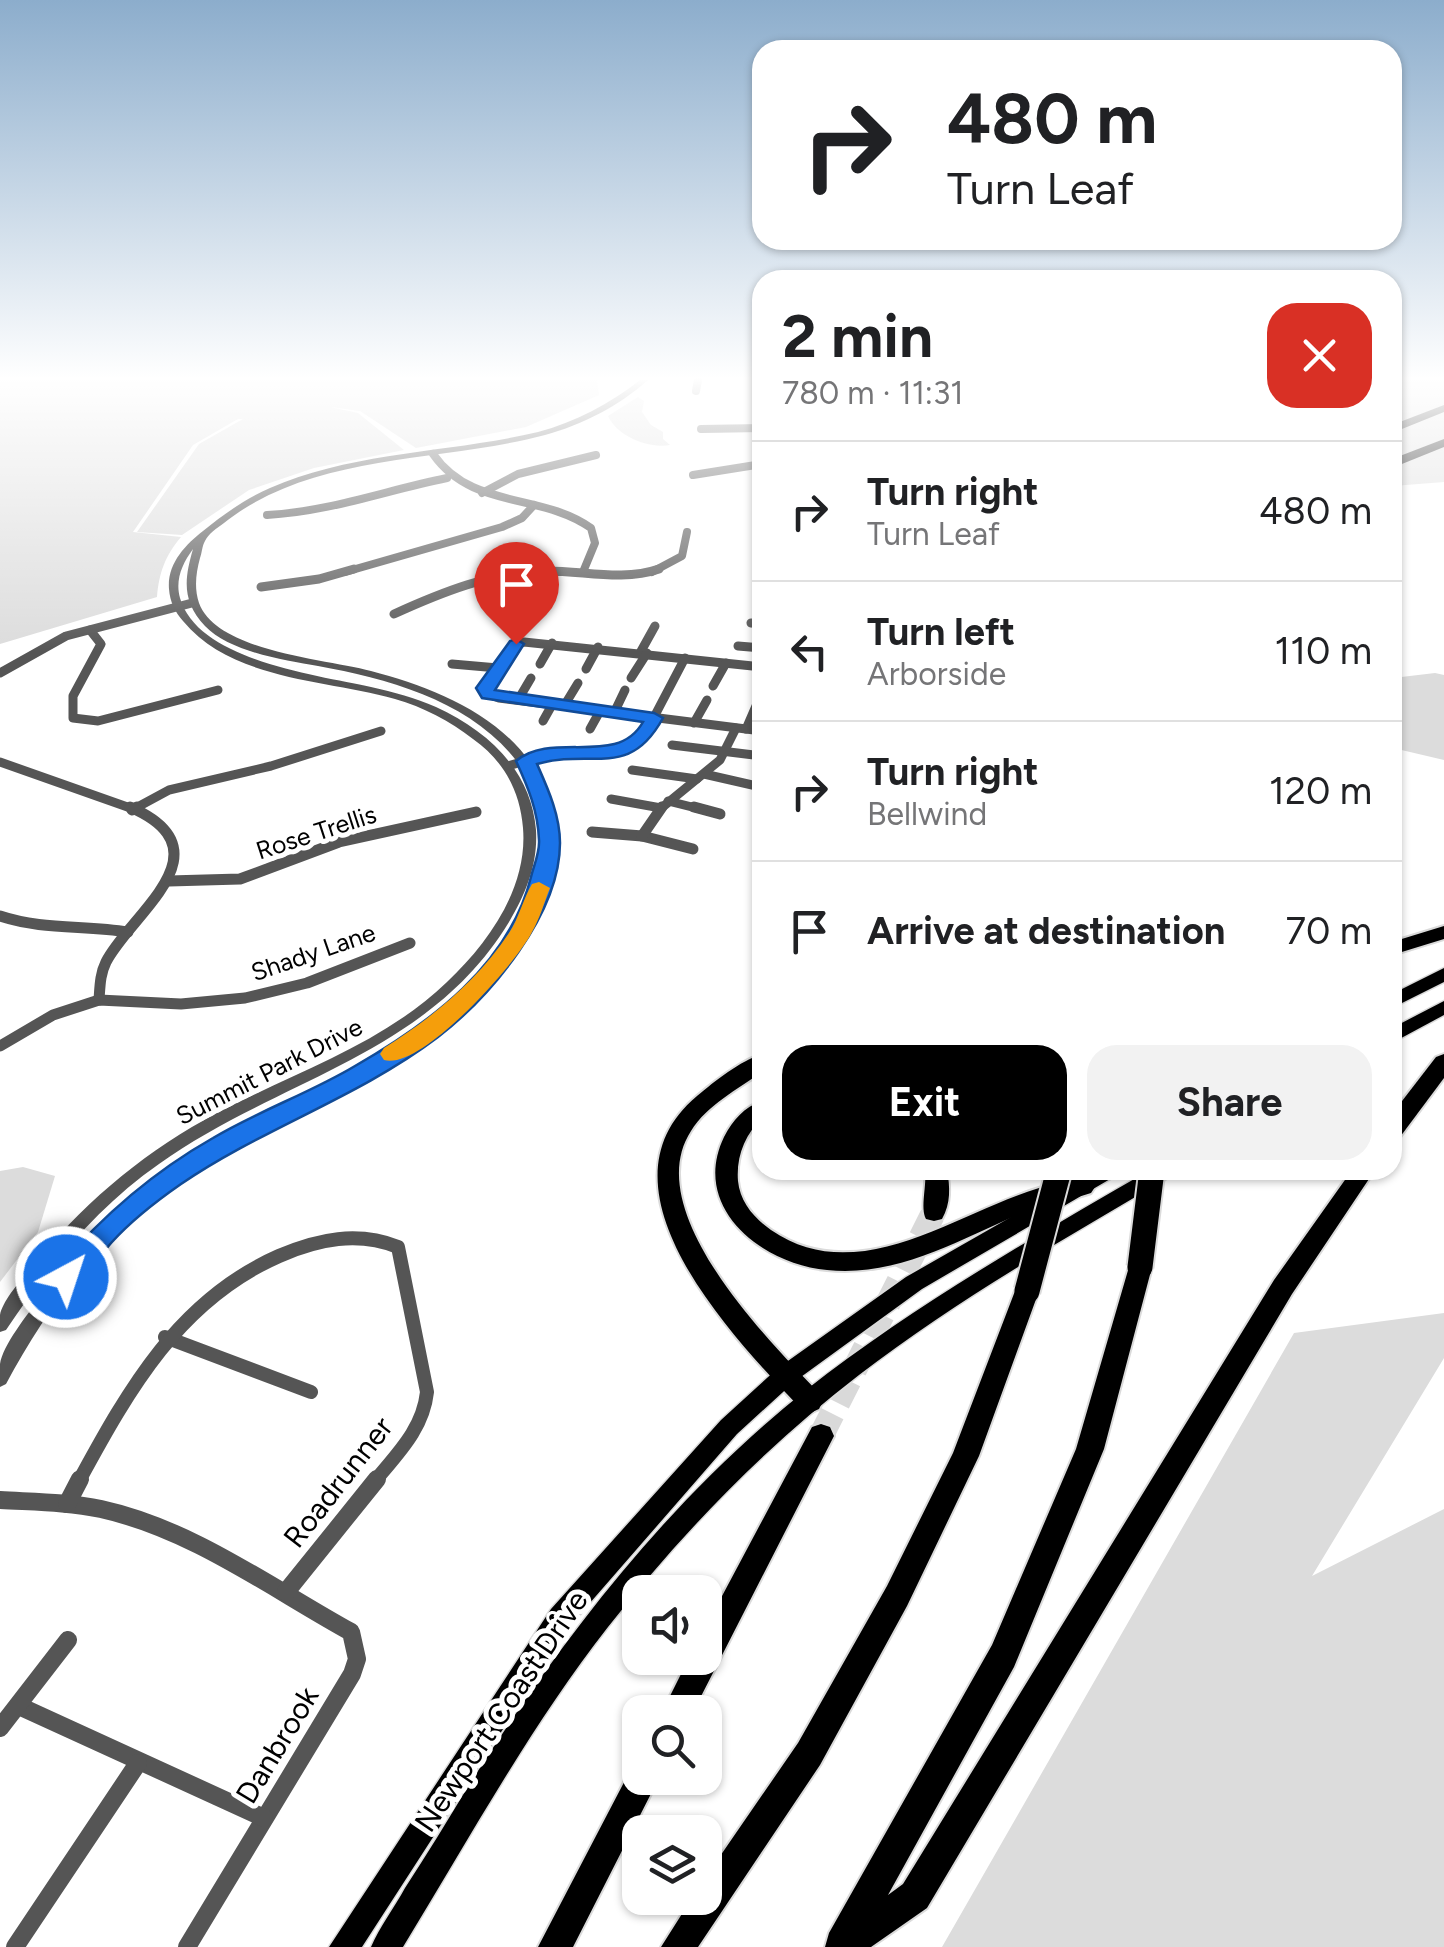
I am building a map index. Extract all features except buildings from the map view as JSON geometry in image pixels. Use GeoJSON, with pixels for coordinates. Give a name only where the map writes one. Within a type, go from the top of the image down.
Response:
{"type":"FeatureCollection","features":[{"type":"Feature","properties":{"kind":"highway"},"geometry":{"type":"LineString","coordinates":[[1402,946],[1444,932]]}},
{"type":"Feature","properties":{"kind":"highway"},"geometry":{"type":"LineString","coordinates":[[1402,1118],[1444,1062]]}},
{"type":"Feature","properties":{"kind":"highway"},"geometry":{"type":"LineString","coordinates":[[752,1069],[712,1097],[681,1126],[670,1154],[670,1190],[679,1226],[730,1314],[810,1400]]}},
{"type":"Feature","properties":{"kind":"highway"},"geometry":{"type":"LineString","coordinates":[[752,1119],[738,1132],[728,1152],[725,1177],[730,1199],[743,1220],[766,1242],[818,1261],[888,1254],[962,1231],[1043,1195],[1082,1187]]}},
{"type":"Feature","properties":{"kind":"highway"},"geometry":{"type":"LineString","coordinates":[[934,1212],[938,1180]]}},
{"type":"Feature","properties":{"kind":"highway"},"geometry":{"type":"LineString","coordinates":[[678,1947],[809,1754],[897,1596],[966,1456],[1027,1291],[1056,1180]]}},
{"type":"Feature","properties":{"kind":"highway"},"geometry":{"type":"LineString","coordinates":[[841,1947],[1003,1656],[1090,1449],[1140,1267],[1151,1180]]}},
{"type":"Feature","properties":{"kind":"highway"},"geometry":{"type":"LineString","coordinates":[[841,1947],[914,1896],[1272,1304],[1357,1180]]}},
{"type":"Feature","properties":{"kind":"highway"},"geometry":{"type":"LineString","coordinates":[[686,1695],[821,1436]]}},
{"type":"Feature","properties":{"kind":"highway"},"geometry":{"type":"LineString","coordinates":[[555,1947],[634,1795]]}},
{"type":"Feature","properties":{"kind":"main road"},"geometry":{"type":"LineString","coordinates":[[1402,997],[1444,974]]}},
{"type":"Feature","properties":{"kind":"main road"},"geometry":{"type":"LineString","coordinates":[[1402,1031],[1444,1006]]}},
{"type":"Feature","properties":{"kind":"main road","name":"Newport Coast Drive"},"geometry":{"type":"LineString","coordinates":[[344,1947],[560,1618],[729,1427],[786,1375],[914,1283],[1094,1180]]}},
{"type":"Feature","properties":{"kind":"main road","name":"Newport Coast Drive"},"geometry":{"type":"LineString","coordinates":[[386,1947],[554,1681],[631,1579],[722,1483],[810,1400],[932,1310],[1149,1180]]}},
{"type":"Feature","properties":{"kind":"street"},"geometry":{"type":"LineString","coordinates":[[0,673],[34,650],[185,604],[173,582],[178,564],[203,534],[246,501],[293,480],[332,471]]}},
{"type":"Feature","properties":{"kind":"street"},"geometry":{"type":"LineString","coordinates":[[443,471],[447,478]]}},
{"type":"Feature","properties":{"kind":"street"},"geometry":{"type":"LineString","coordinates":[[482,493],[531,471]]}},
{"type":"Feature","properties":{"kind":"street"},"geometry":{"type":"LineString","coordinates":[[693,475],[719,471]]}},
{"type":"Feature","properties":{"kind":"street"},"geometry":{"type":"LineString","coordinates":[[267,516],[307,513],[372,492],[447,478],[482,493],[579,517],[594,532],[595,542],[583,572]]}},
{"type":"Feature","properties":{"kind":"street"},"geometry":{"type":"LineString","coordinates":[[261,587],[319,578],[502,527],[522,518],[534,505]]}},
{"type":"Feature","properties":{"kind":"street"},"geometry":{"type":"LineString","coordinates":[[394,614],[442,593],[514,574],[636,574],[658,570],[682,556],[687,532]]}},
{"type":"Feature","properties":{"kind":"street","name":"Summit Park Drive"},"geometry":{"type":"LineString","coordinates":[[0,1379],[59,1286],[104,1232],[167,1180],[223,1144],[362,1074],[430,1030],[486,978],[522,932],[538,894],[550,844],[543,798],[526,761],[480,720],[442,698],[386,678],[242,645],[217,632],[185,604]]}},
{"type":"Feature","properties":{"kind":"street","name":"Summit Park Drive"},"geometry":{"type":"LineString","coordinates":[[0,1326],[34,1273],[74,1229],[144,1166],[222,1118],[370,1046],[425,1008],[466,971],[516,900],[530,848],[525,802],[508,766],[485,742],[448,716],[374,690],[266,666],[219,647],[190,624],[185,604]]}},
{"type":"Feature","properties":{"kind":"street"},"geometry":{"type":"LineString","coordinates":[[632,678],[656,626]]}},
{"type":"Feature","properties":{"kind":"street"},"geometry":{"type":"LineString","coordinates":[[90,630],[101,644],[99,656],[76,683],[71,698],[73,718],[98,721],[218,690]]}},
{"type":"Feature","properties":{"kind":"street"},"geometry":{"type":"LineString","coordinates":[[752,666],[524,642],[511,647],[485,688],[488,694],[518,700],[752,731]]}},
{"type":"Feature","properties":{"kind":"street"},"geometry":{"type":"LineString","coordinates":[[540,664],[552,643]]}},
{"type":"Feature","properties":{"kind":"street"},"geometry":{"type":"LineString","coordinates":[[738,646],[752,647]]}},
{"type":"Feature","properties":{"kind":"street"},"geometry":{"type":"LineString","coordinates":[[586,670],[598,647]]}},
{"type":"Feature","properties":{"kind":"street"},"geometry":{"type":"LineString","coordinates":[[508,766],[552,753],[622,751],[642,740],[685,658]]}},
{"type":"Feature","properties":{"kind":"street"},"geometry":{"type":"LineString","coordinates":[[714,686],[726,663]]}},
{"type":"Feature","properties":{"kind":"street"},"geometry":{"type":"LineString","coordinates":[[452,664],[498,668]]}},
{"type":"Feature","properties":{"kind":"street"},"geometry":{"type":"LineString","coordinates":[[325,680],[338,666]]}},
{"type":"Feature","properties":{"kind":"street"},"geometry":{"type":"LineString","coordinates":[[374,690],[386,678]]}},
{"type":"Feature","properties":{"kind":"street"},"geometry":{"type":"LineString","coordinates":[[518,700],[531,678]]}},
{"type":"Feature","properties":{"kind":"street"},"geometry":{"type":"LineString","coordinates":[[543,721],[578,683]]}},
{"type":"Feature","properties":{"kind":"street"},"geometry":{"type":"LineString","coordinates":[[614,713],[625,690]]}},
{"type":"Feature","properties":{"kind":"street"},"geometry":{"type":"LineString","coordinates":[[694,723],[707,700]]}},
{"type":"Feature","properties":{"kind":"street"},"geometry":{"type":"LineString","coordinates":[[590,729],[600,711]]}},
{"type":"Feature","properties":{"kind":"street"},"geometry":{"type":"LineString","coordinates":[[642,836],[664,804],[701,777],[724,752],[752,712]]}},
{"type":"Feature","properties":{"kind":"street"},"geometry":{"type":"LineString","coordinates":[[132,810],[169,790],[270,766],[380,731]]}},
{"type":"Feature","properties":{"kind":"street"},"geometry":{"type":"LineString","coordinates":[[672,744],[752,755]]}},
{"type":"Feature","properties":{"kind":"street"},"geometry":{"type":"LineString","coordinates":[[0,762],[20,773],[132,810],[160,824],[172,858],[169,881],[102,967],[97,985],[99,1000]]}},
{"type":"Feature","properties":{"kind":"street"},"geometry":{"type":"LineString","coordinates":[[632,770],[752,786]]}},
{"type":"Feature","properties":{"kind":"street"},"geometry":{"type":"LineString","coordinates":[[611,799],[720,814]]}},
{"type":"Feature","properties":{"kind":"street","name":"Rose Trellis"},"geometry":{"type":"LineString","coordinates":[[169,881],[240,879],[353,838],[476,812]]}},
{"type":"Feature","properties":{"kind":"street"},"geometry":{"type":"LineString","coordinates":[[592,832],[642,836],[693,849]]}},
{"type":"Feature","properties":{"kind":"street"},"geometry":{"type":"LineString","coordinates":[[0,916],[33,927],[88,926],[128,932]]}},
{"type":"Feature","properties":{"kind":"street","name":"Shady Lane"},"geometry":{"type":"LineString","coordinates":[[0,1046],[53,1015],[99,1000],[181,1004],[245,998],[307,982],[410,943]]}},
{"type":"Feature","properties":{"kind":"street","name":"Roadrunner"},"geometry":{"type":"LineString","coordinates":[[166,1338],[218,1286],[244,1269],[312,1242],[378,1236],[398,1247],[427,1392],[424,1411],[413,1434],[286,1592]]}},
{"type":"Feature","properties":{"kind":"street"},"geometry":{"type":"LineString","coordinates":[[67,1504],[131,1385],[166,1338],[311,1392]]}},
{"type":"Feature","properties":{"kind":"street","name":"Danbrook"},"geometry":{"type":"LineString","coordinates":[[0,1500],[67,1504],[114,1512],[181,1538],[286,1592],[351,1632],[357,1658],[344,1688],[187,1947]]}},
{"type":"Feature","properties":{"kind":"street"},"geometry":{"type":"LineString","coordinates":[[2,1722],[19,1706],[68,1640]]}},
{"type":"Feature","properties":{"kind":"street"},"geometry":{"type":"LineString","coordinates":[[19,1706],[264,1818]]}},
{"type":"Feature","properties":{"kind":"street"},"geometry":{"type":"LineString","coordinates":[[15,1947],[138,1762]]}},
{"type":"Feature","properties":{"kind":"shaded area"},"geometry":{"type":"Polygon","coordinates":[[[0,471],[175,471],[133,532],[181,537],[164,565],[157,597],[0,644],[0,471]]]}},
{"type":"Feature","properties":{"kind":"shaded area"},"geometry":{"type":"Polygon","coordinates":[[[180,471],[306,471],[249,490],[182,535],[137,532],[180,471]]]}},
{"type":"Feature","properties":{"kind":"shaded area"},"geometry":{"type":"Polygon","coordinates":[[[1402,471],[1444,471],[1444,482],[1402,485],[1402,471]]]}},
{"type":"Feature","properties":{"kind":"shaded area"},"geometry":{"type":"Polygon","coordinates":[[[1444,675],[1444,760],[1402,750],[1402,677],[1444,675]]]}},
{"type":"Feature","properties":{"kind":"shaded area"},"geometry":{"type":"Polygon","coordinates":[[[23,1167],[55,1176],[38,1232],[0,1282],[0,1171],[23,1167]]]}},
{"type":"Feature","properties":{"kind":"shaded area"},"geometry":{"type":"Polygon","coordinates":[[[1444,1313],[1444,1358],[1312,1576],[1444,1509],[1444,1947],[942,1947],[1294,1333],[1444,1313]]]}},
{"type":"Feature","properties":{"kind":"tunnel"},"geometry":{"type":"LineString","coordinates":[[821,1436],[934,1212]]}},
{"type":"Feature","properties":{"kind":"slow traffic"},"geometry":{"type":"LineString","coordinates":[[392,1054],[430,1030],[486,978],[522,932],[539,888]]}},
{"type":"Feature","properties":{"kind":"route"},"geometry":{"type":"LineString","coordinates":[[66,1277],[104,1232],[167,1180],[223,1144],[362,1074],[430,1030],[486,978],[522,932],[538,894],[550,844],[543,798],[526,761],[552,753],[622,751],[642,740],[654,718],[488,694],[485,688],[516,644]]}}]}
